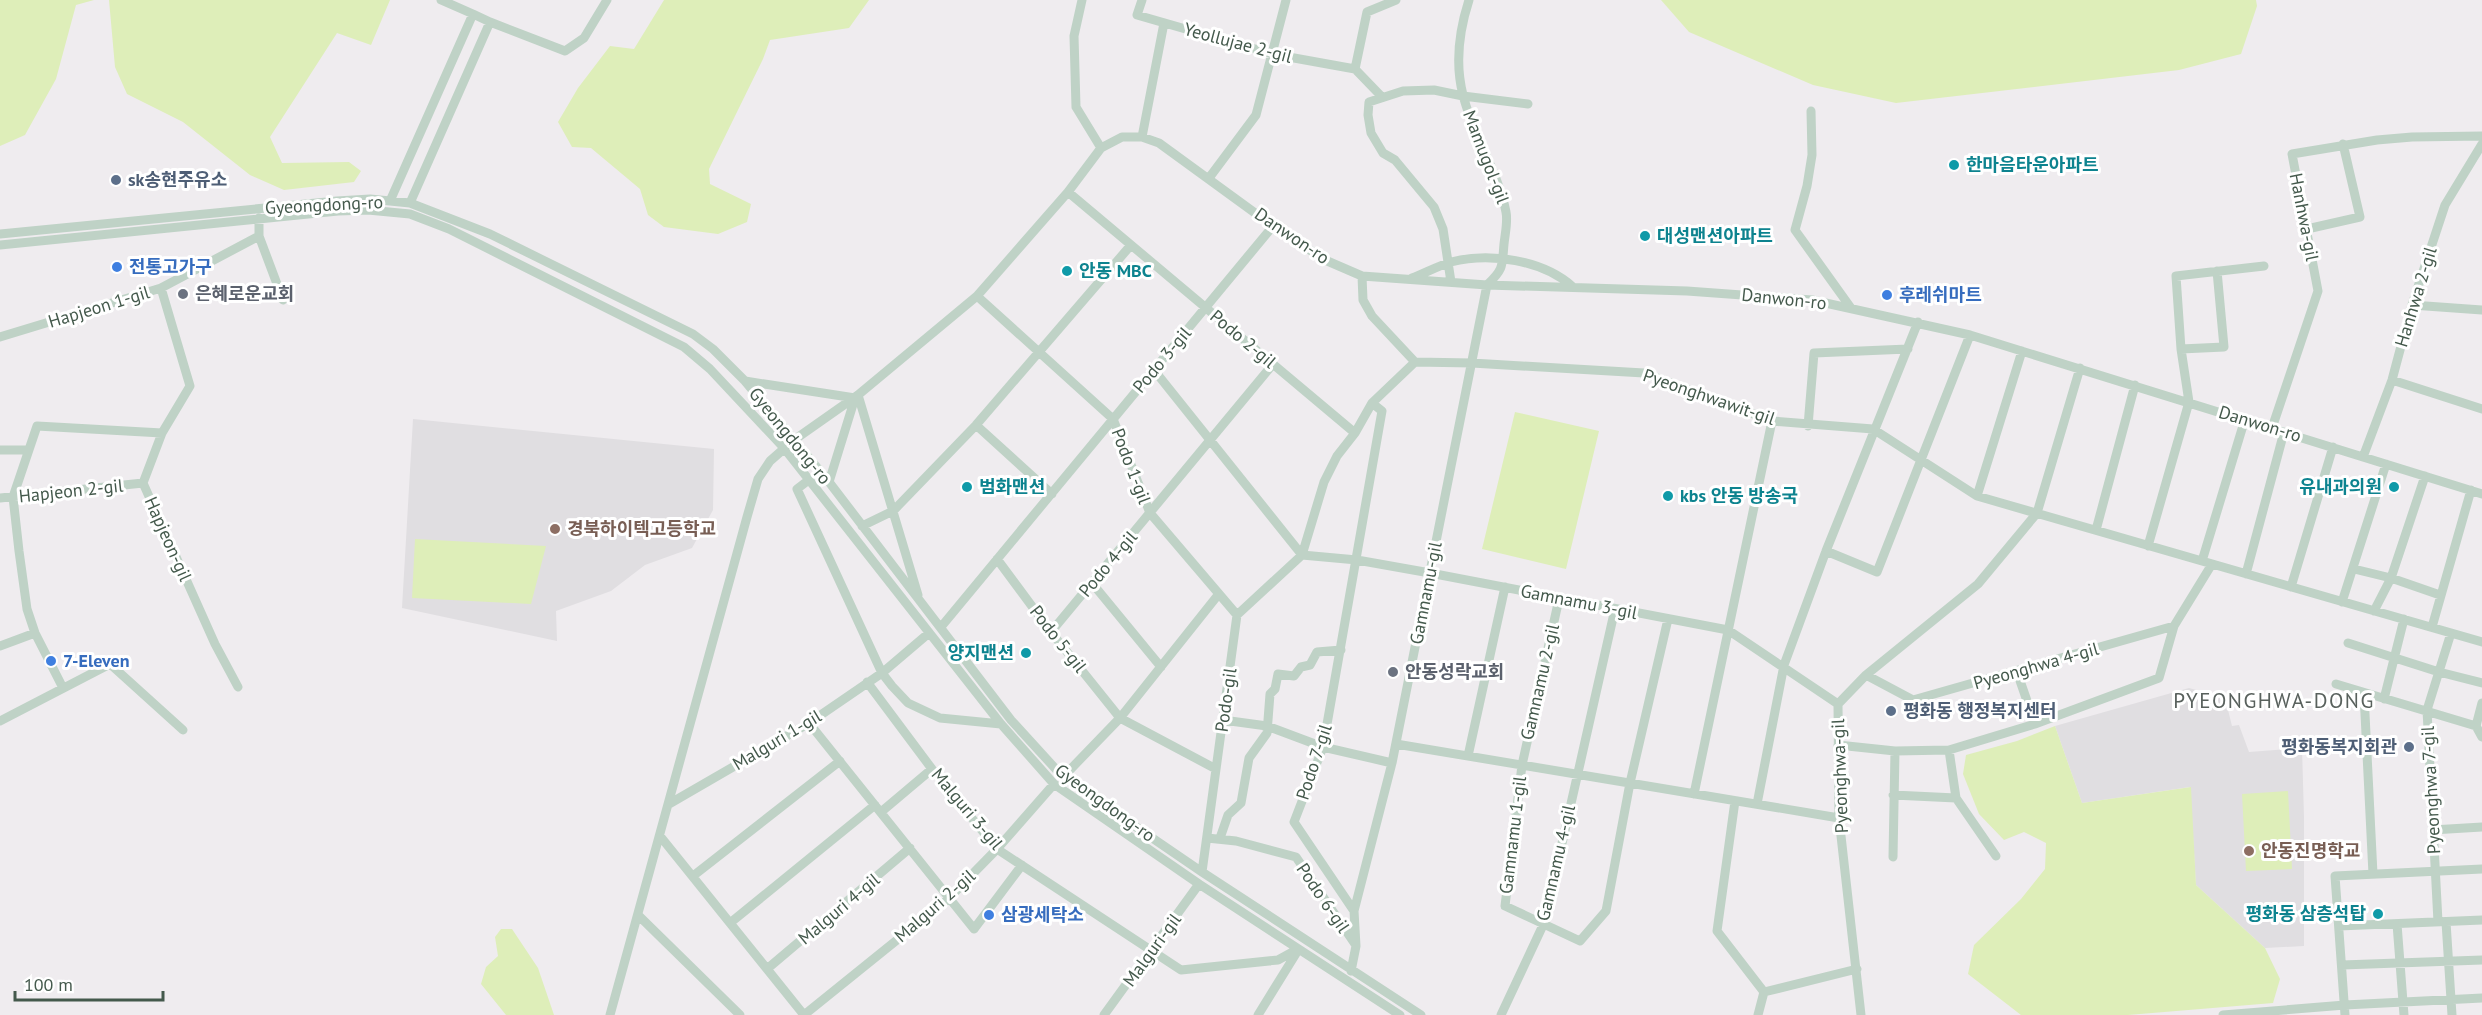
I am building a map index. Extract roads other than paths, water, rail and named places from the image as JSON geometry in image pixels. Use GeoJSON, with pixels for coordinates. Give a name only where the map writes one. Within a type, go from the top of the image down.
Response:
{"type":"FeatureCollection","features":[{"type":"Feature","properties":{"kind":"street"},"geometry":{"type":"LineString","coordinates":[[441,0],[565,51],[584,38],[607,0]]}},
{"type":"Feature","properties":{"kind":"street"},"geometry":{"type":"LineString","coordinates":[[1082,0],[1074,36],[1076,107],[1101,148]]}},
{"type":"Feature","properties":{"kind":"street","name":"Yeollujae 2-gil"},"geometry":{"type":"LineString","coordinates":[[1142,0],[1137,15],[1272,54],[1355,69]]}},
{"type":"Feature","properties":{"kind":"street"},"geometry":{"type":"LineString","coordinates":[[1209,178],[1256,115],[1286,0]]}},
{"type":"Feature","properties":{"kind":"street"},"geometry":{"type":"LineString","coordinates":[[1396,0],[1367,12],[1355,69],[1382,97],[1369,102],[1368,115],[1371,133],[1383,153],[1395,160],[1434,207],[1443,228],[1451,282]]}},
{"type":"Feature","properties":{"kind":"street","name":"Mamugol-gil"},"geometry":{"type":"LineString","coordinates":[[1469,0],[1458,49],[1463,96],[1474,132],[1492,167],[1507,214],[1500,272],[1487,285]]}},
{"type":"Feature","properties":{"kind":"street"},"geometry":{"type":"LineString","coordinates":[[390,201],[473,14]]}},
{"type":"Feature","properties":{"kind":"street"},"geometry":{"type":"LineString","coordinates":[[410,202],[490,22]]}},
{"type":"Feature","properties":{"kind":"street"},"geometry":{"type":"LineString","coordinates":[[610,1015],[758,479],[770,461],[784,448],[856,397],[977,296],[1068,192],[1101,148],[1122,136],[1142,136],[1164,23]]}},
{"type":"Feature","properties":{"kind":"street","name":"Mamugol-gil"},"geometry":{"type":"LineString","coordinates":[[1382,97],[1403,91],[1434,90],[1528,104]]}},
{"type":"Feature","properties":{"kind":"street","name":"Danwon-ro"},"geometry":{"type":"LineString","coordinates":[[1812,111],[1812,155],[1807,186],[1795,230],[1851,308]]}},
{"type":"Feature","properties":{"kind":"street","name":"Danwon-ro"},"geometry":{"type":"LineString","coordinates":[[1142,136],[1159,143],[1273,226],[1325,260],[1362,276],[1487,285],[1573,287],[1801,299],[1851,308],[1970,335],[2482,494]]}},
{"type":"Feature","properties":{"kind":"street","name":"Hanhwa-gil"},"geometry":{"type":"LineString","coordinates":[[2272,428],[2318,291],[2292,154],[2343,144],[2412,136],[2482,136]]}},
{"type":"Feature","properties":{"kind":"street"},"geometry":{"type":"LineString","coordinates":[[2307,229],[2360,217],[2343,144]]}},
{"type":"Feature","properties":{"kind":"street","name":"Hanhwa 2-gil"},"geometry":{"type":"LineString","coordinates":[[2363,457],[2392,380],[2412,305],[2445,205],[2482,144]]}},
{"type":"Feature","properties":{"kind":"street","name":"Podo 2-gil"},"geometry":{"type":"LineString","coordinates":[[1068,192],[1354,433]]}},
{"type":"Feature","properties":{"kind":"street","name":"Gyeongdong-ro"},"geometry":{"type":"LineString","coordinates":[[0,234],[337,201],[370,199],[410,202],[490,234],[678,326],[713,349],[745,381],[829,482],[1011,720],[1063,777],[1202,872],[1420,1015]]}},
{"type":"Feature","properties":{"kind":"street","name":"Gyeongdong-ro"},"geometry":{"type":"LineString","coordinates":[[0,245],[259,218],[368,210],[410,214],[449,230],[684,347],[717,376],[784,448],[1001,724],[1054,784],[1199,884],[1400,1015]]}},
{"type":"Feature","properties":{"kind":"street"},"geometry":{"type":"LineString","coordinates":[[259,218],[260,236],[283,300]]}},
{"type":"Feature","properties":{"kind":"street","name":"Podo 3-gil"},"geometry":{"type":"LineString","coordinates":[[941,627],[1273,226]]}},
{"type":"Feature","properties":{"kind":"street","name":"Hapjeon 1-gil"},"geometry":{"type":"LineString","coordinates":[[0,337],[161,288],[260,236]]}},
{"type":"Feature","properties":{"kind":"street"},"geometry":{"type":"LineString","coordinates":[[862,526],[893,511],[976,425],[1131,245]]}},
{"type":"Feature","properties":{"kind":"street"},"geometry":{"type":"LineString","coordinates":[[1410,279],[1449,263],[1466,260],[1502,260],[1526,263],[1549,270],[1573,287]]}},
{"type":"Feature","properties":{"kind":"street"},"geometry":{"type":"LineString","coordinates":[[2148,546],[2189,402],[2181,349],[2176,276],[2264,266]]}},
{"type":"Feature","properties":{"kind":"street"},"geometry":{"type":"LineString","coordinates":[[2181,349],[2224,346],[2217,271]]}},
{"type":"Feature","properties":{"kind":"street"},"geometry":{"type":"LineString","coordinates":[[1362,276],[1363,300],[1372,316],[1415,362]]}},
{"type":"Feature","properties":{"kind":"street","name":"Gamnamu-gil"},"geometry":{"type":"LineString","coordinates":[[1351,971],[1356,946],[1354,911],[1392,763],[1487,285]]}},
{"type":"Feature","properties":{"kind":"street","name":"Hapjeon-gil"},"geometry":{"type":"LineString","coordinates":[[161,288],[190,387],[162,433],[143,483],[215,644],[238,687]]}},
{"type":"Feature","properties":{"kind":"street","name":"Podo 1-gil"},"geometry":{"type":"LineString","coordinates":[[977,296],[1113,419],[1150,513],[1237,615]]}},
{"type":"Feature","properties":{"kind":"street"},"geometry":{"type":"LineString","coordinates":[[2412,305],[2482,310]]}},
{"type":"Feature","properties":{"kind":"street"},"geometry":{"type":"LineString","coordinates":[[1756,804],[1784,665],[1873,429],[1918,322]]}},
{"type":"Feature","properties":{"kind":"street"},"geometry":{"type":"LineString","coordinates":[[1826,551],[1877,572],[1970,335]]}},
{"type":"Feature","properties":{"kind":"street"},"geometry":{"type":"LineString","coordinates":[[1808,426],[1814,353],[1908,349]]}},
{"type":"Feature","properties":{"kind":"street"},"geometry":{"type":"LineString","coordinates":[[1977,496],[2022,351]]}},
{"type":"Feature","properties":{"kind":"street"},"geometry":{"type":"LineString","coordinates":[[1237,615],[1302,555],[1324,482],[1337,456],[1372,403],[1415,362],[1472,363]]}},
{"type":"Feature","properties":{"kind":"street","name":"Pyeonghwawit-gil"},"geometry":{"type":"LineString","coordinates":[[1472,363],[1644,373],[1772,421],[1808,426],[1873,429]]}},
{"type":"Feature","properties":{"kind":"street","name":"Podo 4-gil"},"geometry":{"type":"LineString","coordinates":[[1051,632],[1273,364]]}},
{"type":"Feature","properties":{"kind":"street"},"geometry":{"type":"LineString","coordinates":[[2037,513],[2080,368]]}},
{"type":"Feature","properties":{"kind":"street"},"geometry":{"type":"LineString","coordinates":[[1154,370],[1302,555],[1357,560],[1430,573]]}},
{"type":"Feature","properties":{"kind":"street"},"geometry":{"type":"LineString","coordinates":[[2392,380],[2482,409]]}},
{"type":"Feature","properties":{"kind":"street"},"geometry":{"type":"LineString","coordinates":[[745,381],[856,397]]}},
{"type":"Feature","properties":{"kind":"street"},"geometry":{"type":"LineString","coordinates":[[2096,531],[2135,385]]}},
{"type":"Feature","properties":{"kind":"street"},"geometry":{"type":"LineString","coordinates":[[829,482],[856,397]]}},
{"type":"Feature","properties":{"kind":"street"},"geometry":{"type":"LineString","coordinates":[[856,397],[919,600]]}},
{"type":"Feature","properties":{"kind":"street","name":"Podo 7-gil"},"geometry":{"type":"LineString","coordinates":[[1354,911],[1294,822],[1323,747],[1383,411],[1372,403]]}},
{"type":"Feature","properties":{"kind":"street"},"geometry":{"type":"LineString","coordinates":[[2202,561],[2245,420]]}},
{"type":"Feature","properties":{"kind":"street"},"geometry":{"type":"LineString","coordinates":[[1694,794],[1772,421]]}},
{"type":"Feature","properties":{"kind":"street"},"geometry":{"type":"LineString","coordinates":[[976,425],[1052,494]]}},
{"type":"Feature","properties":{"kind":"street"},"geometry":{"type":"LineString","coordinates":[[63,688],[35,633],[27,609],[14,497],[37,426],[162,433]]}},
{"type":"Feature","properties":{"kind":"street"},"geometry":{"type":"LineString","coordinates":[[1873,429],[1977,496],[2482,642]]}},
{"type":"Feature","properties":{"kind":"street"},"geometry":{"type":"LineString","coordinates":[[2246,574],[2284,432]]}},
{"type":"Feature","properties":{"kind":"street"},"geometry":{"type":"LineString","coordinates":[[2291,587],[2333,447]]}},
{"type":"Feature","properties":{"kind":"street"},"geometry":{"type":"LineString","coordinates":[[0,450],[28,450]]}},
{"type":"Feature","properties":{"kind":"street"},"geometry":{"type":"LineString","coordinates":[[2343,602],[2386,464]]}},
{"type":"Feature","properties":{"kind":"street"},"geometry":{"type":"LineString","coordinates":[[2374,611],[2391,578],[2425,476]]}},
{"type":"Feature","properties":{"kind":"street"},"geometry":{"type":"LineString","coordinates":[[810,479],[797,489],[882,672],[908,703],[940,718],[1001,724]]}},
{"type":"Feature","properties":{"kind":"street","name":"Hapjeon 2-gil"},"geometry":{"type":"LineString","coordinates":[[0,498],[143,483]]}},
{"type":"Feature","properties":{"kind":"street"},"geometry":{"type":"LineString","coordinates":[[2432,627],[2470,490]]}},
{"type":"Feature","properties":{"kind":"street","name":"Pyeonghwa-gil"},"geometry":{"type":"LineString","coordinates":[[1861,1015],[1839,818],[1838,704],[1866,675],[1978,584],[2037,513]]}},
{"type":"Feature","properties":{"kind":"street","name":"Podo 5-gil"},"geometry":{"type":"LineString","coordinates":[[997,559],[1051,632],[1120,718],[1216,769]]}},
{"type":"Feature","properties":{"kind":"street"},"geometry":{"type":"LineString","coordinates":[[1838,745],[1895,751],[1949,750],[2035,724],[2159,678],[2174,626],[2212,564]]}},
{"type":"Feature","properties":{"kind":"street"},"geometry":{"type":"LineString","coordinates":[[2354,569],[2391,578],[2440,595]]}},
{"type":"Feature","properties":{"kind":"street","name":"Gamnamu 3-gil"},"geometry":{"type":"LineString","coordinates":[[1430,573],[1728,630],[1784,665],[1838,704]]}},
{"type":"Feature","properties":{"kind":"street"},"geometry":{"type":"LineString","coordinates":[[1092,583],[1161,667]]}},
{"type":"Feature","properties":{"kind":"street"},"geometry":{"type":"LineString","coordinates":[[1468,756],[1505,587]]}},
{"type":"Feature","properties":{"kind":"street"},"geometry":{"type":"LineString","coordinates":[[1063,777],[1120,718],[1218,595]]}},
{"type":"Feature","properties":{"kind":"street","name":"Gamnamu 2-gil"},"geometry":{"type":"LineString","coordinates":[[1522,765],[1559,599]]}},
{"type":"Feature","properties":{"kind":"street"},"geometry":{"type":"LineString","coordinates":[[1577,774],[1615,609]]}},
{"type":"Feature","properties":{"kind":"street","name":"Podo-gil"},"geometry":{"type":"LineString","coordinates":[[1202,872],[1237,615]]}},
{"type":"Feature","properties":{"kind":"street"},"geometry":{"type":"LineString","coordinates":[[1630,783],[1668,619]]}},
{"type":"Feature","properties":{"kind":"street"},"geometry":{"type":"LineString","coordinates":[[2384,699],[2404,619]]}},
{"type":"Feature","properties":{"kind":"street","name":"Pyeonghwa 4-gil"},"geometry":{"type":"LineString","coordinates":[[1866,675],[1913,700],[2174,626]]}},
{"type":"Feature","properties":{"kind":"street"},"geometry":{"type":"LineString","coordinates":[[0,646],[35,633]]}},
{"type":"Feature","properties":{"kind":"street","name":"Malguri 1-gil"},"geometry":{"type":"LineString","coordinates":[[669,804],[809,723],[882,672],[929,633]]}},
{"type":"Feature","properties":{"kind":"street","name":"Pyeonghwa 7-gil"},"geometry":{"type":"LineString","coordinates":[[2435,871],[2427,710],[2451,633]]}},
{"type":"Feature","properties":{"kind":"street"},"geometry":{"type":"LineString","coordinates":[[2348,643],[2482,683]]}},
{"type":"Feature","properties":{"kind":"street"},"geometry":{"type":"LineString","coordinates":[[1220,838],[1228,815],[1240,803],[1249,758],[1267,733],[1270,694],[1275,689],[1278,675],[1294,676],[1300,667],[1310,665],[1317,652],[1341,650]]}},
{"type":"Feature","properties":{"kind":"street"},"geometry":{"type":"LineString","coordinates":[[0,721],[110,664],[183,730]]}},
{"type":"Feature","properties":{"kind":"street"},"geometry":{"type":"LineString","coordinates":[[2018,672],[2035,724]]}},
{"type":"Feature","properties":{"kind":"street","name":"Malguri 3-gil"},"geometry":{"type":"LineString","coordinates":[[867,682],[932,769],[997,849],[1181,970],[1278,960],[1298,949]]}},
{"type":"Feature","properties":{"kind":"street"},"geometry":{"type":"LineString","coordinates":[[2336,684],[2476,726]]}},
{"type":"Feature","properties":{"kind":"street"},"geometry":{"type":"LineString","coordinates":[[2364,694],[2373,874]]}},
{"type":"Feature","properties":{"kind":"street"},"geometry":{"type":"LineString","coordinates":[[2482,703],[2476,726],[2482,737]]}},
{"type":"Feature","properties":{"kind":"street"},"geometry":{"type":"LineString","coordinates":[[1223,720],[1267,726],[1323,747],[1392,763]]}},
{"type":"Feature","properties":{"kind":"street"},"geometry":{"type":"LineString","coordinates":[[809,723],[974,929],[1022,865]]}},
{"type":"Feature","properties":{"kind":"street","name":"Gamnamu 2-gil"},"geometry":{"type":"LineString","coordinates":[[1396,744],[1839,818]]}},
{"type":"Feature","properties":{"kind":"street"},"geometry":{"type":"LineString","coordinates":[[1949,750],[1956,798],[1996,856]]}},
{"type":"Feature","properties":{"kind":"street"},"geometry":{"type":"LineString","coordinates":[[1893,857],[1895,751]]}},
{"type":"Feature","properties":{"kind":"street"},"geometry":{"type":"LineString","coordinates":[[693,876],[840,761]]}},
{"type":"Feature","properties":{"kind":"street","name":"Gamnamu 1-gil"},"geometry":{"type":"LineString","coordinates":[[1522,765],[1505,906],[1580,941],[1606,911],[1630,783]]}},
{"type":"Feature","properties":{"kind":"street"},"geometry":{"type":"LineString","coordinates":[[730,923],[932,769]]}},
{"type":"Feature","properties":{"kind":"street","name":"Gamnamu 4-gil"},"geometry":{"type":"LineString","coordinates":[[1501,1015],[1544,923],[1577,774]]}},
{"type":"Feature","properties":{"kind":"street","name":"Malguri 2-gil"},"geometry":{"type":"LineString","coordinates":[[660,836],[804,1015],[949,898],[997,849],[1054,784]]}},
{"type":"Feature","properties":{"kind":"street"},"geometry":{"type":"LineString","coordinates":[[1893,795],[1956,798]]}},
{"type":"Feature","properties":{"kind":"street"},"geometry":{"type":"LineString","coordinates":[[1735,801],[1717,931],[1764,992]]}},
{"type":"Feature","properties":{"kind":"street"},"geometry":{"type":"LineString","coordinates":[[2432,830],[2482,827]]}},
{"type":"Feature","properties":{"kind":"street","name":"Podo 6-gil"},"geometry":{"type":"LineString","coordinates":[[1207,838],[1220,838],[1296,857],[1356,946]]}},
{"type":"Feature","properties":{"kind":"street","name":"Malguri 4-gil"},"geometry":{"type":"LineString","coordinates":[[767,969],[910,848]]}},
{"type":"Feature","properties":{"kind":"street","name":"Pyeonghwa 7-gil"},"geometry":{"type":"LineString","coordinates":[[2345,1010],[2335,876],[2482,869]]}},
{"type":"Feature","properties":{"kind":"street"},"geometry":{"type":"LineString","coordinates":[[2435,871],[2448,961],[2452,1015]]}},
{"type":"Feature","properties":{"kind":"street","name":"Malguri-gil"},"geometry":{"type":"LineString","coordinates":[[1104,1015],[1199,884]]}},
{"type":"Feature","properties":{"kind":"street"},"geometry":{"type":"LineString","coordinates":[[638,915],[740,1015]]}},
{"type":"Feature","properties":{"kind":"street"},"geometry":{"type":"LineString","coordinates":[[2339,926],[2482,921]]}},
{"type":"Feature","properties":{"kind":"street"},"geometry":{"type":"LineString","coordinates":[[2397,924],[2404,1015]]}},
{"type":"Feature","properties":{"kind":"street"},"geometry":{"type":"LineString","coordinates":[[1258,1015],[1305,940]]}},
{"type":"Feature","properties":{"kind":"street"},"geometry":{"type":"LineString","coordinates":[[2342,965],[2482,960]]}},
{"type":"Feature","properties":{"kind":"street"},"geometry":{"type":"LineString","coordinates":[[1764,992],[1857,969]]}},
{"type":"Feature","properties":{"kind":"street"},"geometry":{"type":"LineString","coordinates":[[1758,1015],[1764,992]]}},
{"type":"Feature","properties":{"kind":"street"},"geometry":{"type":"LineString","coordinates":[[2223,1015],[2345,1010],[2403,1002],[2482,998]]}},
{"type":"Feature","properties":{"kind":"place","name":"한마음타운아파트"},"geometry":{"type":"Point","coordinates":[1954,165]}},
{"type":"Feature","properties":{"kind":"place","name":"sk송현주유소"},"geometry":{"type":"Point","coordinates":[116,180]}},
{"type":"Feature","properties":{"kind":"place","name":"대성맨션아파트"},"geometry":{"type":"Point","coordinates":[1645,236]}},
{"type":"Feature","properties":{"kind":"place","name":"전통고가구"},"geometry":{"type":"Point","coordinates":[117,267]}},
{"type":"Feature","properties":{"kind":"place","name":"안동 MBC"},"geometry":{"type":"Point","coordinates":[1067,271]}},
{"type":"Feature","properties":{"kind":"place","name":"은혜로운교회"},"geometry":{"type":"Point","coordinates":[183,294]}},
{"type":"Feature","properties":{"kind":"place","name":"후레쉬마트"},"geometry":{"type":"Point","coordinates":[1887,295]}},
{"type":"Feature","properties":{"kind":"place","name":"범화맨션"},"geometry":{"type":"Point","coordinates":[967,487]}},
{"type":"Feature","properties":{"kind":"place","name":"유내과의원"},"geometry":{"type":"Point","coordinates":[2394,487]}},
{"type":"Feature","properties":{"kind":"place","name":"kbs 안동 방송국"},"geometry":{"type":"Point","coordinates":[1668,496]}},
{"type":"Feature","properties":{"kind":"place","name":"경북하이텍고등학교"},"geometry":{"type":"Point","coordinates":[555,529]}},
{"type":"Feature","properties":{"kind":"place","name":"양지맨션"},"geometry":{"type":"Point","coordinates":[1026,653]}},
{"type":"Feature","properties":{"kind":"place","name":"7-Eleven"},"geometry":{"type":"Point","coordinates":[51,661]}},
{"type":"Feature","properties":{"kind":"place","name":"안동성락교회"},"geometry":{"type":"Point","coordinates":[1393,672]}},
{"type":"Feature","properties":{"kind":"place","name":"평화동 행정복지센터"},"geometry":{"type":"Point","coordinates":[1891,711]}},
{"type":"Feature","properties":{"kind":"place","name":"평화동복지회관"},"geometry":{"type":"Point","coordinates":[2409,747]}},
{"type":"Feature","properties":{"kind":"place","name":"안동진명학교"},"geometry":{"type":"Point","coordinates":[2249,851]}},
{"type":"Feature","properties":{"kind":"place","name":"평화동 삼층석탑"},"geometry":{"type":"Point","coordinates":[2378,914]}},
{"type":"Feature","properties":{"kind":"place","name":"삼광세탁소"},"geometry":{"type":"Point","coordinates":[989,915]}},
{"type":"Feature","properties":{"kind":"district","name":"PYEONGHWA-DONG"},"geometry":{"type":"Point","coordinates":[2274,701]}}]}
